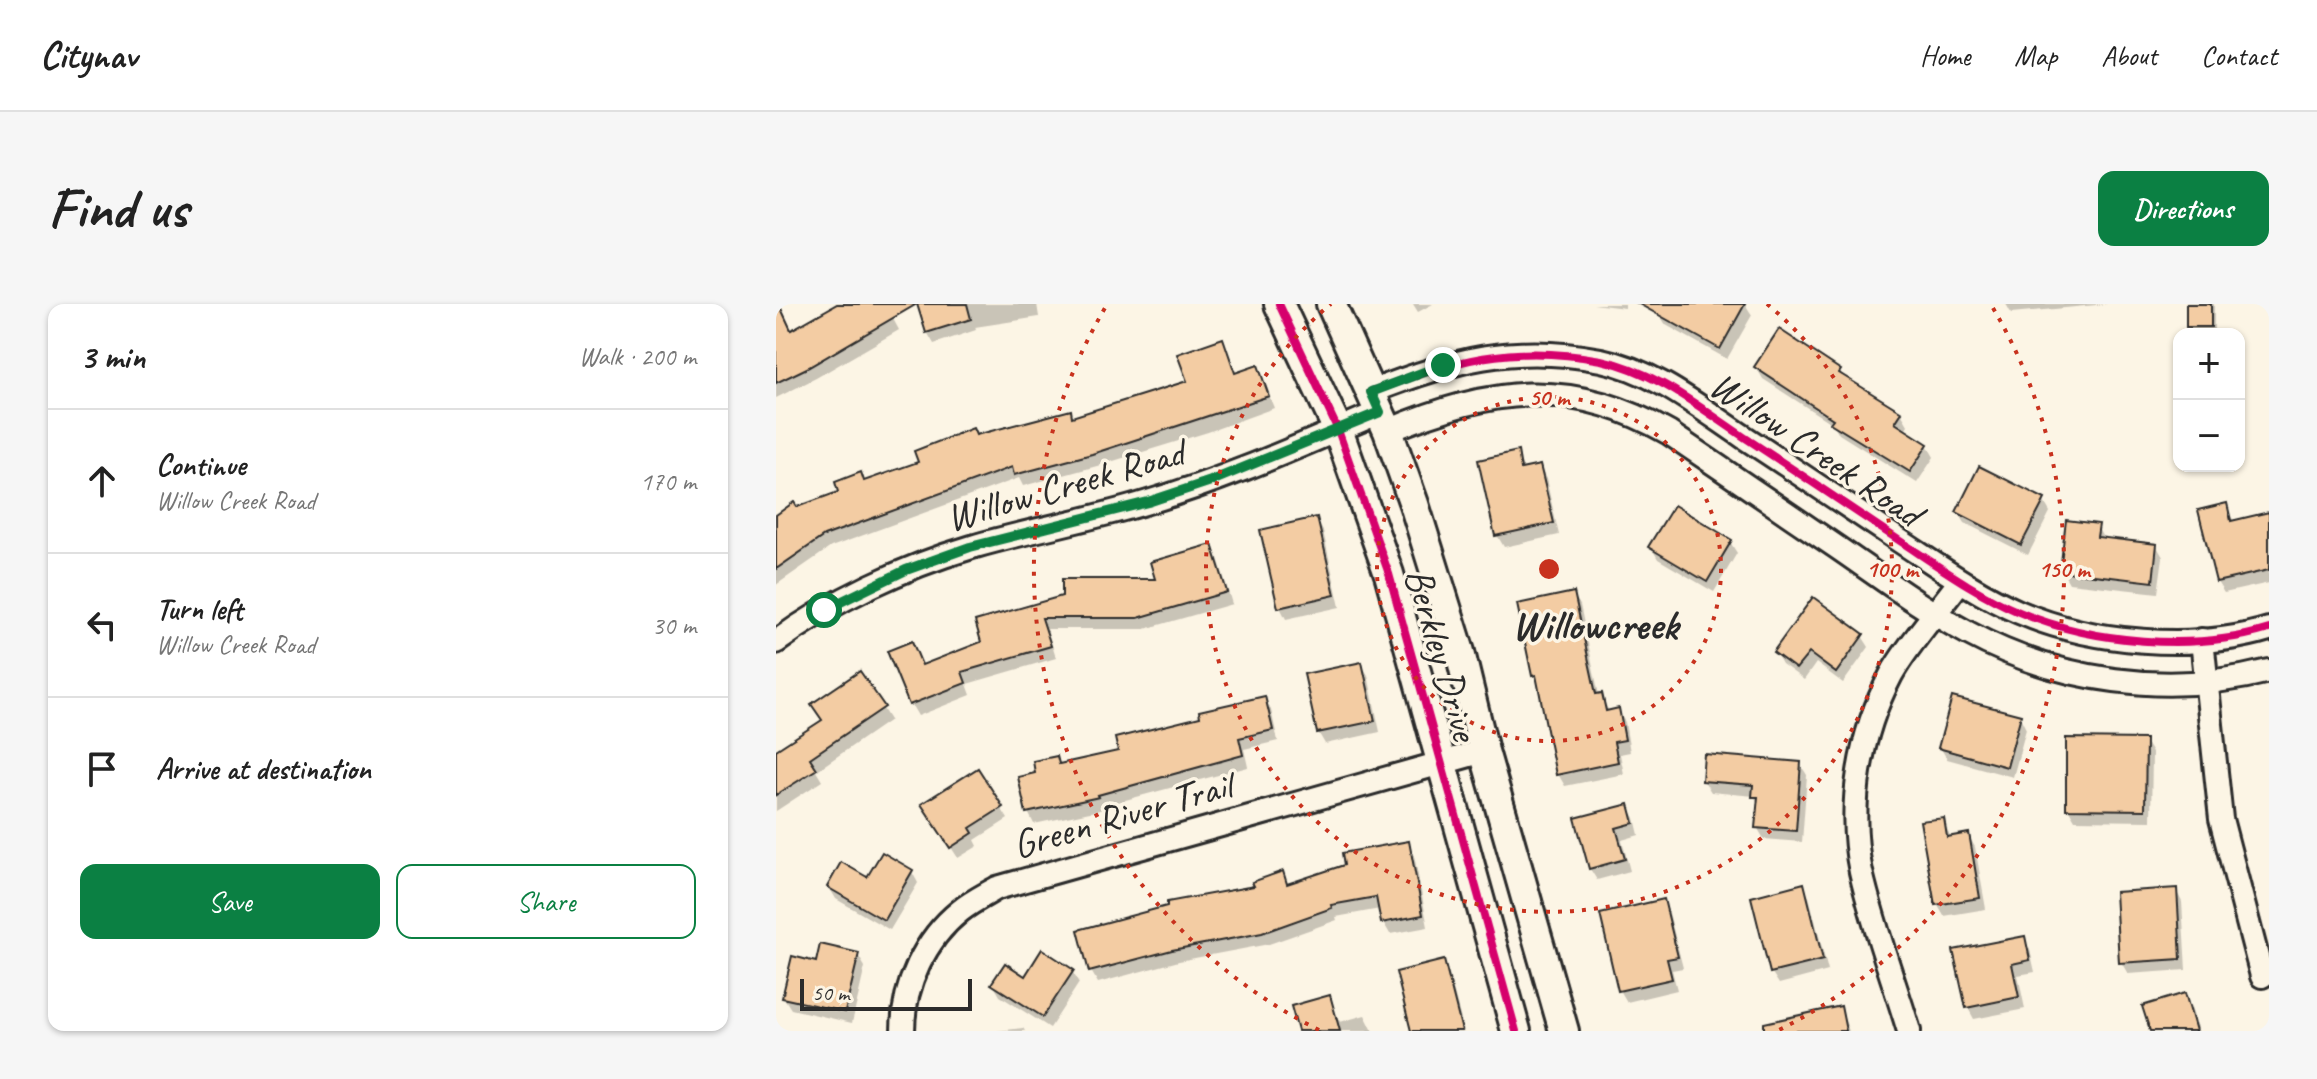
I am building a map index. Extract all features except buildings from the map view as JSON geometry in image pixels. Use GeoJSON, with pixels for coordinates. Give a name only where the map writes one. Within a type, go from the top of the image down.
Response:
{"type":"FeatureCollection","features":[{"type":"Feature","properties":{"kind":"street","name":"Berkley Drive"},"geometry":{"type":"LineString","coordinates":[[1279,304],[1338,430],[1389,574],[1516,1031]]}},
{"type":"Feature","properties":{"kind":"street","name":"Berkley Drive"},"geometry":{"type":"LineString","coordinates":[[1331,304],[1380,412],[1414,504],[1460,652],[1484,751],[1564,1031]]}},
{"type":"Feature","properties":{"kind":"street","name":"Willow Creek Road"},"geometry":{"type":"LineString","coordinates":[[776,642],[824,610],[906,570],[970,547],[1148,502],[1211,481],[1380,412],[1443,365],[1498,354],[1529,352],[1602,360],[1662,382],[1960,581],[2019,612],[2077,631],[2148,641],[2202,640],[2269,629]]}},
{"type":"Feature","properties":{"kind":"street","name":"Willow Creek Road"},"geometry":{"type":"LineString","coordinates":[[1380,412],[1453,406],[1513,394],[1566,396],[1594,401],[1620,409],[1669,433],[1935,614],[2009,652],[2091,678],[2134,682],[2206,682],[2269,671]]}},
{"type":"Feature","properties":{"kind":"street"},"geometry":{"type":"LineString","coordinates":[[1909,1031],[1861,870],[1857,821],[1858,769],[1871,720],[1892,673],[1960,581]]}},
{"type":"Feature","properties":{"kind":"street"},"geometry":{"type":"LineString","coordinates":[[2202,640],[2221,819],[2262,976]]}},
{"type":"Feature","properties":{"kind":"street","name":"Green River Trail"},"geometry":{"type":"LineString","coordinates":[[903,1031],[908,991],[921,958],[939,931],[961,910],[997,888],[1484,751]]}},
{"type":"Feature","properties":{"kind":"cycle path"},"geometry":{"type":"LineString","coordinates":[[1279,304],[1338,430],[1389,574],[1516,1031]]}},
{"type":"Feature","properties":{"kind":"cycle path"},"geometry":{"type":"LineString","coordinates":[[1371,392],[1456,363],[1511,354],[1569,355],[1621,365],[1676,391],[1943,570],[2019,612],[2078,631],[2143,641],[2208,640],[2269,629]]}},
{"type":"Feature","properties":{"kind":"district","name":"Willowcreek"},"geometry":{"type":"Point","coordinates":[1595,625]}},
{"type":"Feature","properties":{"kind":"route"},"geometry":{"type":"LineString","coordinates":[[824,610],[906,570],[970,547],[1148,502],[1211,481],[1380,412],[1371,392],[1443,365]]}}]}
